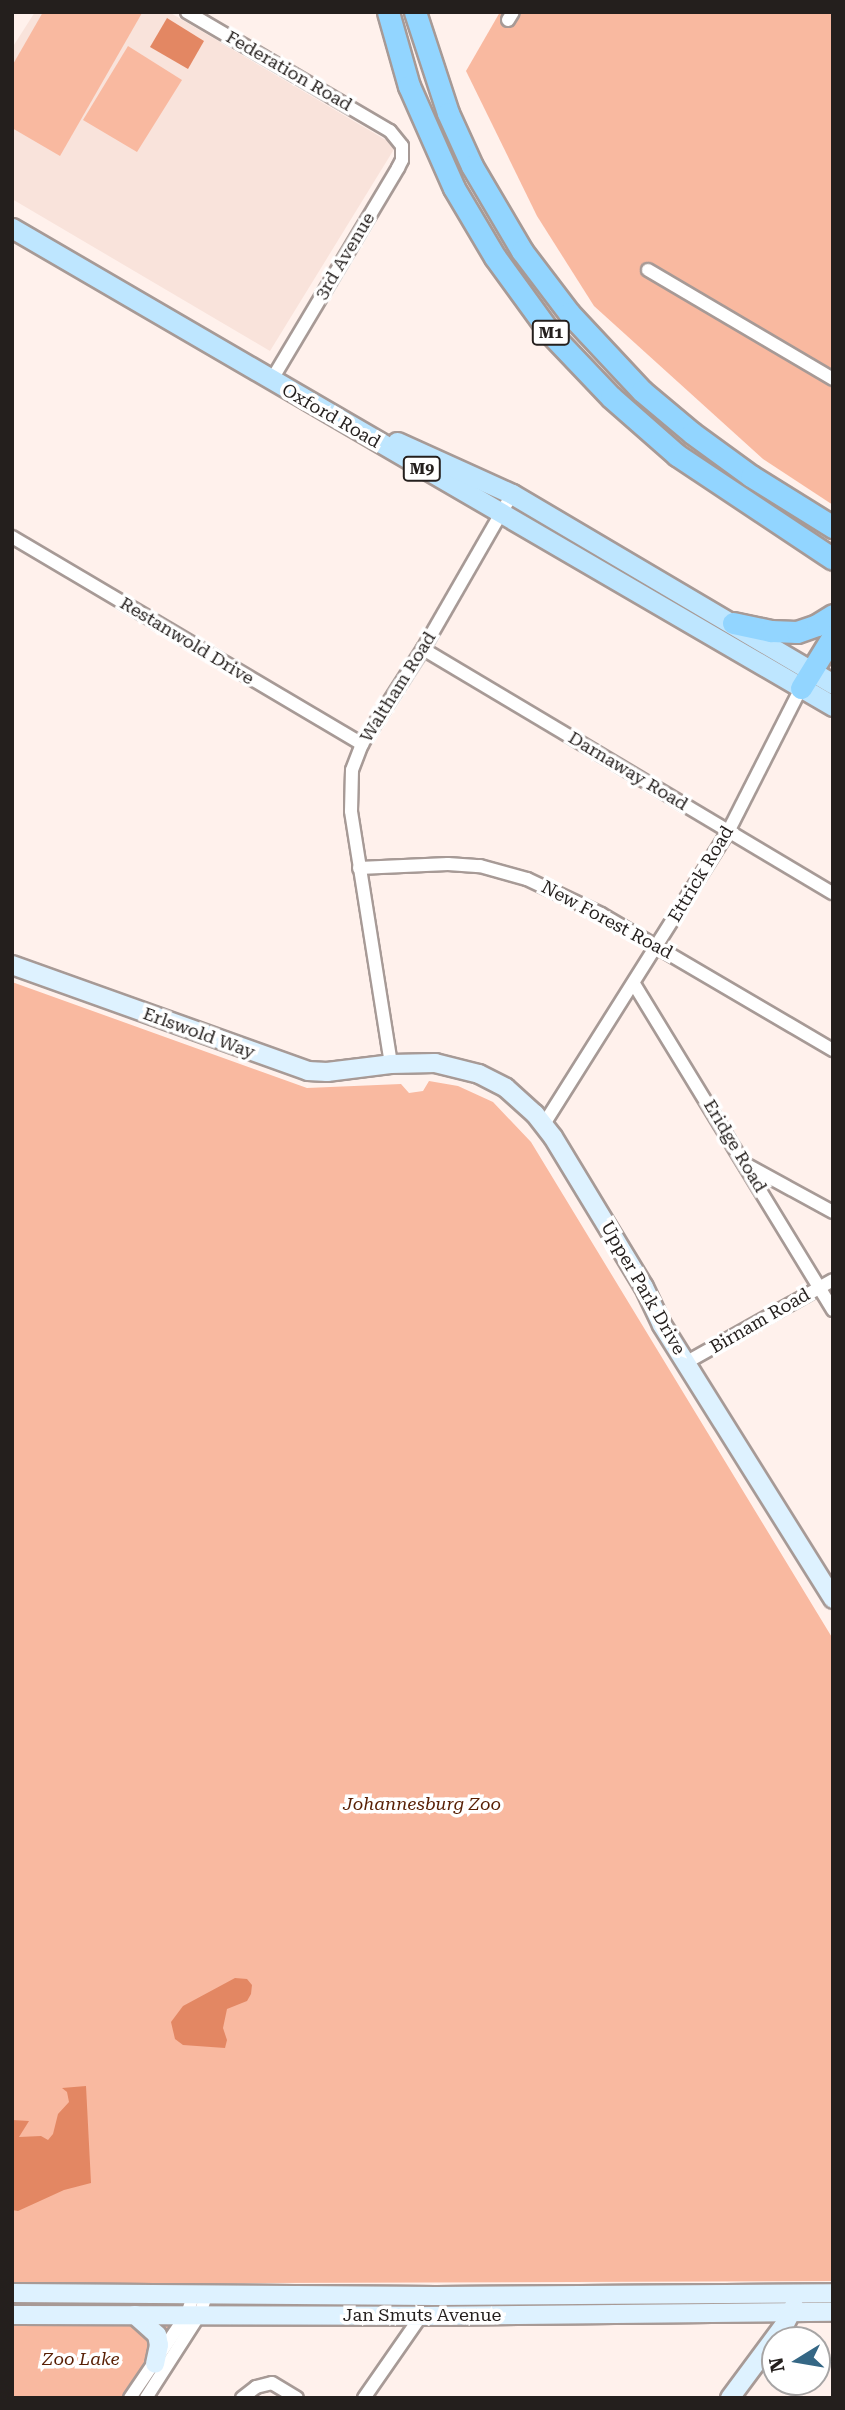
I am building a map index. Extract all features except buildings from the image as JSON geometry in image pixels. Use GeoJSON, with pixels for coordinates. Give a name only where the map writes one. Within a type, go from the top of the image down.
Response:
{"type":"FeatureCollection","features":[{"type":"Feature","properties":{"kind":"highway","name":"M1"},"geometry":{"type":"LineString","coordinates":[[388,12],[409,86],[454,188],[495,257],[551,334],[596,383],[677,455],[833,559]]}},
{"type":"Feature","properties":{"kind":"highway","name":"M1"},"geometry":{"type":"LineString","coordinates":[[415,12],[443,100],[472,166],[522,251],[569,313],[614,364],[692,433],[751,476],[833,527]]}},
{"type":"Feature","properties":{"kind":"highway"},"geometry":{"type":"LineString","coordinates":[[733,623],[771,631],[797,632],[817,625],[833,615]]}},
{"type":"Feature","properties":{"kind":"highway"},"geometry":{"type":"LineString","coordinates":[[806,680],[833,636]]}},
{"type":"Feature","properties":{"kind":"main road","name":"Oxford Road"},"geometry":{"type":"LineString","coordinates":[[12,218],[501,513],[806,680],[833,684]]}},
{"type":"Feature","properties":{"kind":"main road","name":"Oxford Road"},"geometry":{"type":"LineString","coordinates":[[12,228],[273,377],[388,438],[512,494],[733,623],[806,680],[833,706]]}},
{"type":"Feature","properties":{"kind":"main road","name":"Erlswold Way"},"geometry":{"type":"LineString","coordinates":[[12,965],[308,1071],[327,1072],[391,1064]]}},
{"type":"Feature","properties":{"kind":"main road","name":"Upper Park Drive"},"geometry":{"type":"LineString","coordinates":[[391,1064],[435,1063],[478,1074],[506,1088],[544,1124],[833,1599]]}},
{"type":"Feature","properties":{"kind":"main road","name":"Jan Smuts Avenue"},"geometry":{"type":"LineString","coordinates":[[12,2293],[436,2296],[833,2293]]}},
{"type":"Feature","properties":{"kind":"main road"},"geometry":{"type":"LineString","coordinates":[[781,2326],[799,2293]]}},
{"type":"Feature","properties":{"kind":"main road","name":"Jan Smuts Avenue"},"geometry":{"type":"LineString","coordinates":[[12,2315],[421,2316],[833,2312]]}},
{"type":"Feature","properties":{"kind":"main road"},"geometry":{"type":"LineString","coordinates":[[757,2314],[764,2326]]}},
{"type":"Feature","properties":{"kind":"main road"},"geometry":{"type":"LineString","coordinates":[[135,2315],[157,2335],[159,2345],[155,2364]]}},
{"type":"Feature","properties":{"kind":"main road"},"geometry":{"type":"LineString","coordinates":[[730,2398],[761,2355]]}},
{"type":"Feature","properties":{"kind":"street","name":"Federation Road"},"geometry":{"type":"LineString","coordinates":[[187,12],[390,131]]}},
{"type":"Feature","properties":{"kind":"street","name":"3rd Avenue"},"geometry":{"type":"LineString","coordinates":[[273,377],[402,160],[399,140],[390,131]]}},
{"type":"Feature","properties":{"kind":"street"},"geometry":{"type":"LineString","coordinates":[[648,270],[833,379]]}},
{"type":"Feature","properties":{"kind":"street","name":"Waltham Road"},"geometry":{"type":"LineString","coordinates":[[391,1064],[349,796],[352,770],[362,744],[423,649],[512,494]]}},
{"type":"Feature","properties":{"kind":"street","name":"Restanwold Drive"},"geometry":{"type":"LineString","coordinates":[[12,537],[362,744]]}},
{"type":"Feature","properties":{"kind":"street","name":"Darnaway Road"},"geometry":{"type":"LineString","coordinates":[[423,649],[833,893]]}},
{"type":"Feature","properties":{"kind":"street","name":"Ettrick Road"},"geometry":{"type":"LineString","coordinates":[[544,1124],[729,831],[806,680]]}},
{"type":"Feature","properties":{"kind":"street","name":"New Forest Road"},"geometry":{"type":"LineString","coordinates":[[359,867],[422,863],[506,872],[573,898],[833,1050]]}},
{"type":"Feature","properties":{"kind":"street","name":"Eridge Road"},"geometry":{"type":"LineString","coordinates":[[634,984],[833,1310]]}},
{"type":"Feature","properties":{"kind":"street"},"geometry":{"type":"LineString","coordinates":[[746,1165],[833,1212]]}},
{"type":"Feature","properties":{"kind":"street","name":"Birnam Road"},"geometry":{"type":"LineString","coordinates":[[687,1362],[833,1280]]}},
{"type":"Feature","properties":{"kind":"street"},"geometry":{"type":"LineString","coordinates":[[130,2398],[146,2390],[194,2314],[200,2293]]}},
{"type":"Feature","properties":{"kind":"street"},"geometry":{"type":"LineString","coordinates":[[146,2390],[155,2364],[194,2314]]}},
{"type":"Feature","properties":{"kind":"street"},"geometry":{"type":"LineString","coordinates":[[363,2398],[421,2316]]}},
{"type":"Feature","properties":{"kind":"street"},"geometry":{"type":"LineString","coordinates":[[242,2398],[257,2387],[272,2384],[297,2398]]}},
{"type":"Feature","properties":{"kind":"shaded area"},"geometry":{"type":"Polygon","coordinates":[[[35,12],[169,12],[396,146],[270,351],[12,199],[12,48],[35,12]]]}},
{"type":"Feature","properties":{"kind":"shaded area"},"geometry":{"type":"Polygon","coordinates":[[[167,18],[204,41],[188,69],[150,47],[167,18]]]}},
{"type":"Feature","properties":{"kind":"shaded area"},"geometry":{"type":"Polygon","coordinates":[[[235,1978],[247,1979],[252,1985],[251,1994],[247,2001],[227,2009],[223,2028],[227,2040],[225,2048],[183,2045],[175,2039],[171,2022],[183,2006],[235,1978]]]}},
{"type":"Feature","properties":{"kind":"shaded area"},"geometry":{"type":"Polygon","coordinates":[[[86,2086],[91,2183],[64,2190],[18,2211],[12,2210],[12,2120],[29,2121],[19,2137],[41,2136],[48,2140],[53,2134],[58,2114],[69,2102],[67,2092],[62,2088],[86,2086]]]}},
{"type":"Feature","properties":{"kind":"green space"},"geometry":{"type":"Polygon","coordinates":[[[43,12],[142,13],[60,156],[12,128],[12,66],[43,12]]]}},
{"type":"Feature","properties":{"kind":"green space"},"geometry":{"type":"Polygon","coordinates":[[[500,12],[833,12],[833,505],[763,459],[594,306],[537,216],[466,71],[500,12]]]}},
{"type":"Feature","properties":{"kind":"green space"},"geometry":{"type":"Polygon","coordinates":[[[128,46],[182,80],[137,152],[83,120],[128,46]]]}},
{"type":"Feature","properties":{"kind":"green space","name":"Johannesburg Zoo"},"geometry":{"type":"Polygon","coordinates":[[[12,982],[307,1088],[401,1084],[409,1093],[423,1091],[429,1081],[458,1086],[493,1102],[531,1142],[833,1639],[833,2281],[12,2284],[12,982]]]}},
{"type":"Feature","properties":{"kind":"green space","name":"Zoo Lake"},"geometry":{"type":"Polygon","coordinates":[[[180,2319],[122,2398],[12,2398],[12,2320],[180,2319]]]}}]}
